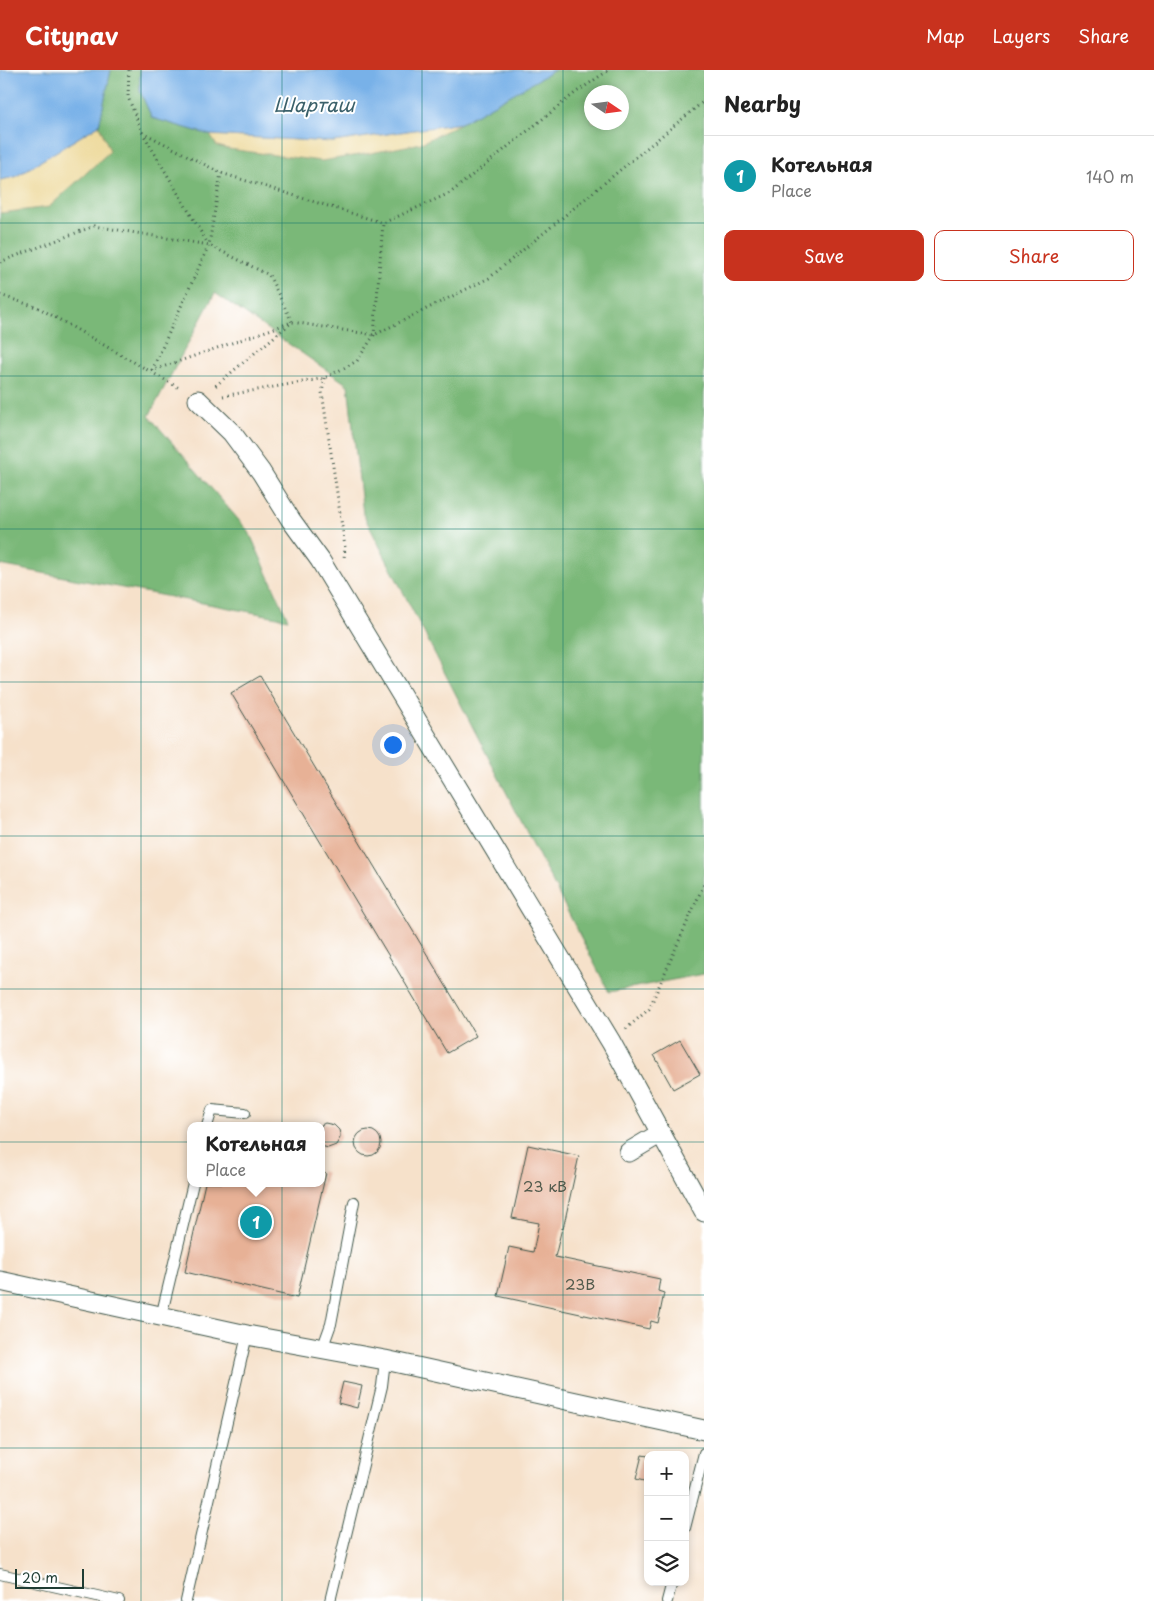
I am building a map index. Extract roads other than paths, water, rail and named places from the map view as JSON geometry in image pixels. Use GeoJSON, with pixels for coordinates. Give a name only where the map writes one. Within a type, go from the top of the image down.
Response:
{"type":"FeatureCollection","features":[{"type":"Feature","properties":{"kind":"street"},"geometry":{"type":"LineString","coordinates":[[198,400],[232,433],[261,472],[291,520],[320,560],[611,1042],[704,1212]]}},
{"type":"Feature","properties":{"kind":"street"},"geometry":{"type":"LineString","coordinates":[[629,1152],[661,1133]]}},
{"type":"Feature","properties":{"kind":"street"},"geometry":{"type":"LineString","coordinates":[[0,1281],[247,1335],[385,1360],[704,1430]]}},
{"type":"Feature","properties":{"kind":"lane"},"geometry":{"type":"LineString","coordinates":[[208,1122],[212,1110],[245,1113]]}},
{"type":"Feature","properties":{"kind":"lane"},"geometry":{"type":"LineString","coordinates":[[161,1316],[192,1187]]}},
{"type":"Feature","properties":{"kind":"lane"},"geometry":{"type":"LineString","coordinates":[[322,1349],[331,1324],[354,1202]]}},
{"type":"Feature","properties":{"kind":"lane"},"geometry":{"type":"LineString","coordinates":[[186,1601],[247,1335]]}},
{"type":"Feature","properties":{"kind":"lane"},"geometry":{"type":"LineString","coordinates":[[330,1601],[382,1386],[385,1360]]}},
{"type":"Feature","properties":{"kind":"lane"},"geometry":{"type":"LineString","coordinates":[[689,1512],[704,1453]]}},
{"type":"Feature","properties":{"kind":"lane"},"geometry":{"type":"LineString","coordinates":[[0,1574],[119,1601]]}},
{"type":"Feature","properties":{"kind":"lane"},"geometry":{"type":"LineString","coordinates":[[667,1601],[671,1586]]}},
{"type":"Feature","properties":{"kind":"water"},"geometry":{"type":"Polygon","coordinates":[[[0,70],[111,70],[99,125],[15,177],[0,180],[0,70]]]}},
{"type":"Feature","properties":{"kind":"water","name":"Шарташ"},"geometry":{"type":"Polygon","coordinates":[[[140,70],[555,70],[461,123],[333,142],[210,135],[152,118],[140,91],[140,70]]]}},
{"type":"Feature","properties":{"kind":"place","name":"Котельная"},"geometry":{"type":"Point","coordinates":[256,1222]}}]}
